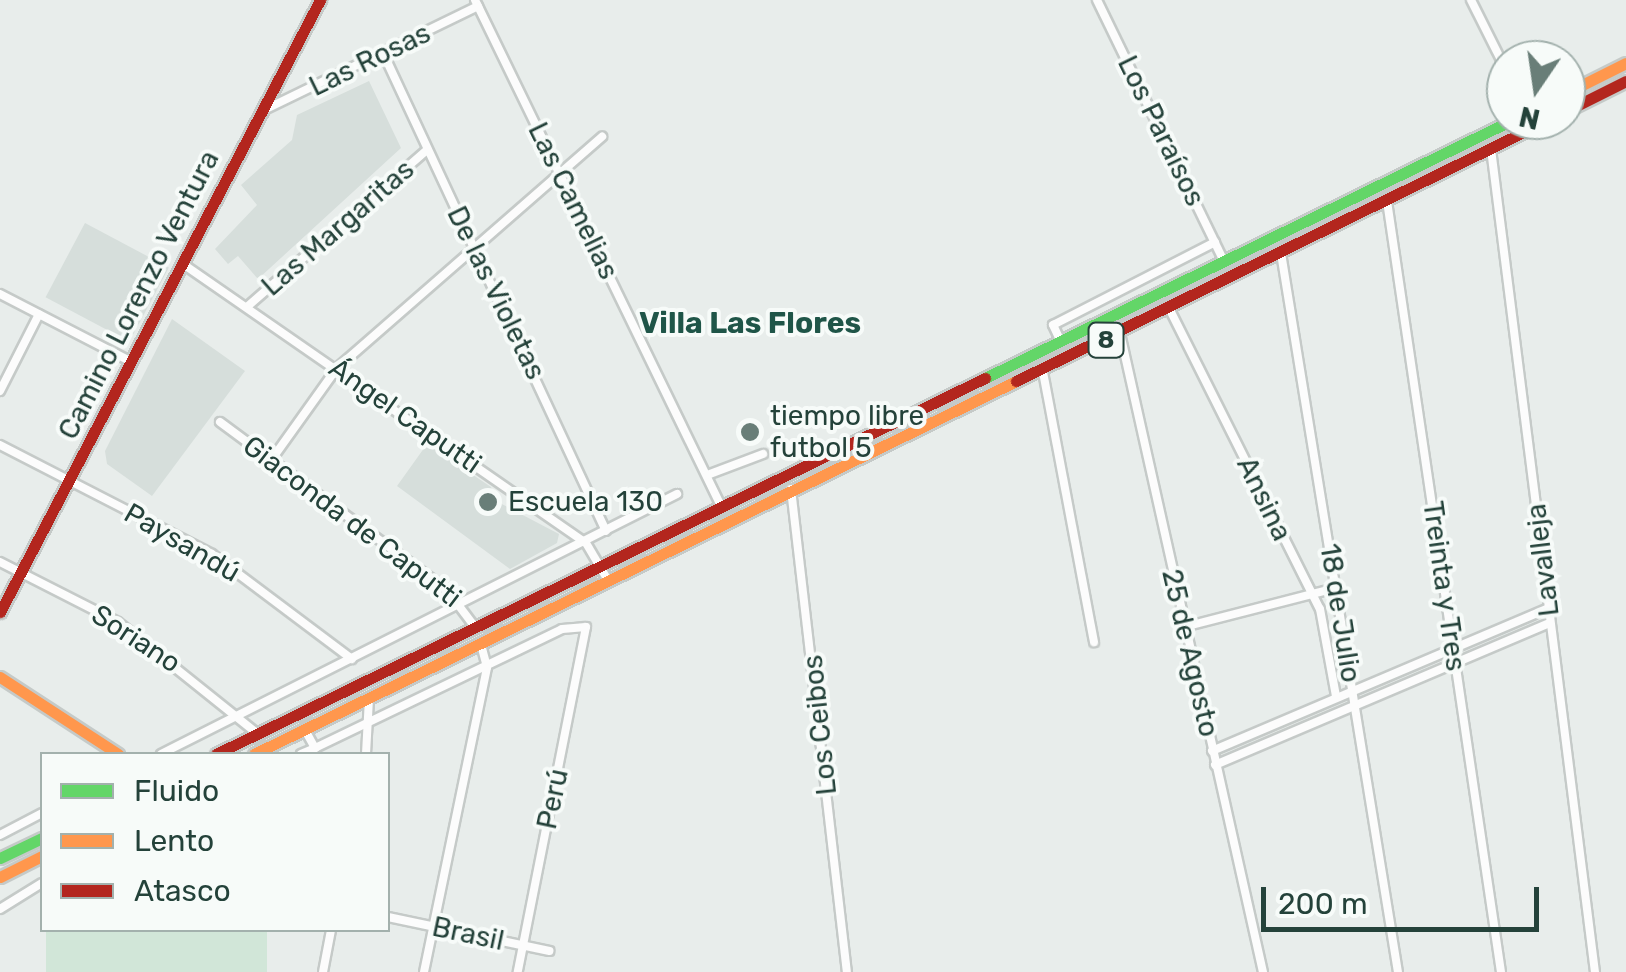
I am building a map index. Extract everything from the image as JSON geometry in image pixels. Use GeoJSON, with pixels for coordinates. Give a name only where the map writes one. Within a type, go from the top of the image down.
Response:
{"type":"FeatureCollection","features":[{"type":"Feature","properties":{"kind":"main road","name":"Camino Lorenzo Ventura"},"geometry":{"type":"LineString","coordinates":[[0,612],[320,0]]}},
{"type":"Feature","properties":{"kind":"main road"},"geometry":{"type":"LineString","coordinates":[[1586,83],[1626,63]]}},
{"type":"Feature","properties":{"kind":"main road"},"geometry":{"type":"LineString","coordinates":[[1586,101],[1626,81]]}},
{"type":"Feature","properties":{"kind":"main road","name":"8"},"geometry":{"type":"LineString","coordinates":[[220,752],[786,480],[1486,133]]}},
{"type":"Feature","properties":{"kind":"main road","name":"8"},"geometry":{"type":"LineString","coordinates":[[258,752],[794,495],[1505,140]]}},
{"type":"Feature","properties":{"kind":"main road"},"geometry":{"type":"LineString","coordinates":[[0,677],[115,752]]}},
{"type":"Feature","properties":{"kind":"main road"},"geometry":{"type":"LineString","coordinates":[[0,858],[40,839]]}},
{"type":"Feature","properties":{"kind":"main road"},"geometry":{"type":"LineString","coordinates":[[0,877],[40,857]]}},
{"type":"Feature","properties":{"kind":"street","name":"Los Paraísos"},"geometry":{"type":"LineString","coordinates":[[1097,0],[1224,262]]}},
{"type":"Feature","properties":{"kind":"street"},"geometry":{"type":"LineString","coordinates":[[1471,0],[1491,40]]}},
{"type":"Feature","properties":{"kind":"street","name":"Las Rosas"},"geometry":{"type":"LineString","coordinates":[[262,112],[384,55],[477,3]]}},
{"type":"Feature","properties":{"kind":"street","name":"Las Camelias"},"geometry":{"type":"LineString","coordinates":[[477,3],[723,510]]}},
{"type":"Feature","properties":{"kind":"street","name":"De las Violetas"},"geometry":{"type":"LineString","coordinates":[[384,55],[606,531]]}},
{"type":"Feature","properties":{"kind":"street"},"geometry":{"type":"LineString","coordinates":[[272,459],[337,368],[602,137]]}},
{"type":"Feature","properties":{"kind":"street","name":"Lavalleja"},"geometry":{"type":"LineString","coordinates":[[1490,149],[1594,972]]}},
{"type":"Feature","properties":{"kind":"street","name":"Las Margaritas"},"geometry":{"type":"LineString","coordinates":[[248,306],[428,150]]}},
{"type":"Feature","properties":{"kind":"street","name":"Treinta y Tres"},"geometry":{"type":"LineString","coordinates":[[1387,201],[1502,972]]}},
{"type":"Feature","properties":{"kind":"street"},"geometry":{"type":"LineString","coordinates":[[1062,344],[1053,325],[1215,242]]}},
{"type":"Feature","properties":{"kind":"street","name":"18 de Julio"},"geometry":{"type":"LineString","coordinates":[[1282,253],[1398,972]]}},
{"type":"Feature","properties":{"kind":"street","name":"Ángel Caputti"},"geometry":{"type":"LineString","coordinates":[[183,264],[586,544],[609,583]]}},
{"type":"Feature","properties":{"kind":"street"},"geometry":{"type":"LineString","coordinates":[[0,294],[132,362]]}},
{"type":"Feature","properties":{"kind":"street","name":"Ansina"},"geometry":{"type":"LineString","coordinates":[[1170,308],[1326,624],[1336,696]]}},
{"type":"Feature","properties":{"kind":"street"},"geometry":{"type":"LineString","coordinates":[[0,391],[40,314]]}},
{"type":"Feature","properties":{"kind":"street","name":"25 de Agosto"},"geometry":{"type":"LineString","coordinates":[[1120,333],[1263,972]]}},
{"type":"Feature","properties":{"kind":"street"},"geometry":{"type":"LineString","coordinates":[[1043,372],[1094,642]]}},
{"type":"Feature","properties":{"kind":"street","name":"Giaconda de Caputti"},"geometry":{"type":"LineString","coordinates":[[220,422],[465,605],[476,630]]}},
{"type":"Feature","properties":{"kind":"street","name":"Paysandú"},"geometry":{"type":"LineString","coordinates":[[0,445],[221,560],[352,660]]}},
{"type":"Feature","properties":{"kind":"street"},"geometry":{"type":"LineString","coordinates":[[707,475],[763,454]]}},
{"type":"Feature","properties":{"kind":"street","name":"Los Ceibos"},"geometry":{"type":"LineString","coordinates":[[786,480],[794,495],[847,972]]}},
{"type":"Feature","properties":{"kind":"street"},"geometry":{"type":"LineString","coordinates":[[165,752],[586,544],[677,494]]}},
{"type":"Feature","properties":{"kind":"street","name":"Soriano"},"geometry":{"type":"LineString","coordinates":[[0,562],[118,622],[245,715],[258,734]]}},
{"type":"Feature","properties":{"kind":"street"},"geometry":{"type":"LineString","coordinates":[[1184,628],[1336,588]]}},
{"type":"Feature","properties":{"kind":"street"},"geometry":{"type":"LineString","coordinates":[[1212,752],[1548,608]]}},
{"type":"Feature","properties":{"kind":"street"},"geometry":{"type":"LineString","coordinates":[[1215,765],[1550,622]]}},
{"type":"Feature","properties":{"kind":"street","name":"Perú"},"geometry":{"type":"LineString","coordinates":[[487,667],[562,628],[586,627],[518,972]]}},
{"type":"Feature","properties":{"kind":"street"},"geometry":{"type":"LineString","coordinates":[[424,972],[487,667],[481,645]]}},
{"type":"Feature","properties":{"kind":"street"},"geometry":{"type":"LineString","coordinates":[[306,752],[487,667]]}},
{"type":"Feature","properties":{"kind":"street"},"geometry":{"type":"LineString","coordinates":[[366,752],[372,723],[369,699]]}},
{"type":"Feature","properties":{"kind":"street"},"geometry":{"type":"LineString","coordinates":[[305,730],[316,748]]}},
{"type":"Feature","properties":{"kind":"street"},"geometry":{"type":"LineString","coordinates":[[0,835],[40,814]]}},
{"type":"Feature","properties":{"kind":"street"},"geometry":{"type":"LineString","coordinates":[[0,908],[40,885]]}},
{"type":"Feature","properties":{"kind":"street","name":"Brasil"},"geometry":{"type":"LineString","coordinates":[[390,916],[549,951]]}},
{"type":"Feature","properties":{"kind":"street"},"geometry":{"type":"LineString","coordinates":[[322,972],[331,932]]}},
{"type":"Feature","properties":{"kind":"shaded area"},"geometry":{"type":"Polygon","coordinates":[[[369,81],[401,148],[258,279],[238,256],[228,264],[215,249],[257,205],[241,185],[292,140],[297,115],[369,81]]]}},
{"type":"Feature","properties":{"kind":"shaded area"},"geometry":{"type":"Polygon","coordinates":[[[85,223],[169,268],[129,342],[46,297],[85,223]]]}},
{"type":"Feature","properties":{"kind":"shaded area"},"geometry":{"type":"Polygon","coordinates":[[[172,319],[245,371],[152,496],[107,464],[105,451],[172,319]]]}},
{"type":"Feature","properties":{"kind":"shaded area"},"geometry":{"type":"Polygon","coordinates":[[[427,444],[491,487],[496,501],[559,534],[557,543],[510,569],[397,486],[427,444]]]}},
{"type":"Feature","properties":{"kind":"green space"},"geometry":{"type":"Polygon","coordinates":[[[46,932],[267,932],[267,972],[46,972],[46,932]]]}},
{"type":"Feature","properties":{"kind":"traffic: fast"},"geometry":{"type":"LineString","coordinates":[[985,378],[1486,133]]}},
{"type":"Feature","properties":{"kind":"traffic: fast"},"geometry":{"type":"LineString","coordinates":[[0,858],[40,839]]}},
{"type":"Feature","properties":{"kind":"traffic: slow"},"geometry":{"type":"LineString","coordinates":[[1586,83],[1626,63]]}},
{"type":"Feature","properties":{"kind":"traffic: slow"},"geometry":{"type":"LineString","coordinates":[[258,752],[1016,381]]}},
{"type":"Feature","properties":{"kind":"traffic: slow"},"geometry":{"type":"LineString","coordinates":[[0,677],[115,752]]}},
{"type":"Feature","properties":{"kind":"traffic: slow"},"geometry":{"type":"LineString","coordinates":[[0,877],[40,857]]}},
{"type":"Feature","properties":{"kind":"traffic: jam"},"geometry":{"type":"LineString","coordinates":[[0,612],[320,0]]}},
{"type":"Feature","properties":{"kind":"traffic: jam"},"geometry":{"type":"LineString","coordinates":[[1586,101],[1626,81]]}},
{"type":"Feature","properties":{"kind":"traffic: jam"},"geometry":{"type":"LineString","coordinates":[[1016,381],[1507,140]]}},
{"type":"Feature","properties":{"kind":"traffic: jam"},"geometry":{"type":"LineString","coordinates":[[220,752],[985,378]]}},
{"type":"Feature","properties":{"kind":"place","name":"tiempo libre futbol 5"},"geometry":{"type":"Point","coordinates":[750,432]}},
{"type":"Feature","properties":{"kind":"place","name":"Escuela 130"},"geometry":{"type":"Point","coordinates":[488,502]}},
{"type":"Feature","properties":{"kind":"district","name":"Villa Las Flores"},"geometry":{"type":"Point","coordinates":[750,323]}}]}
